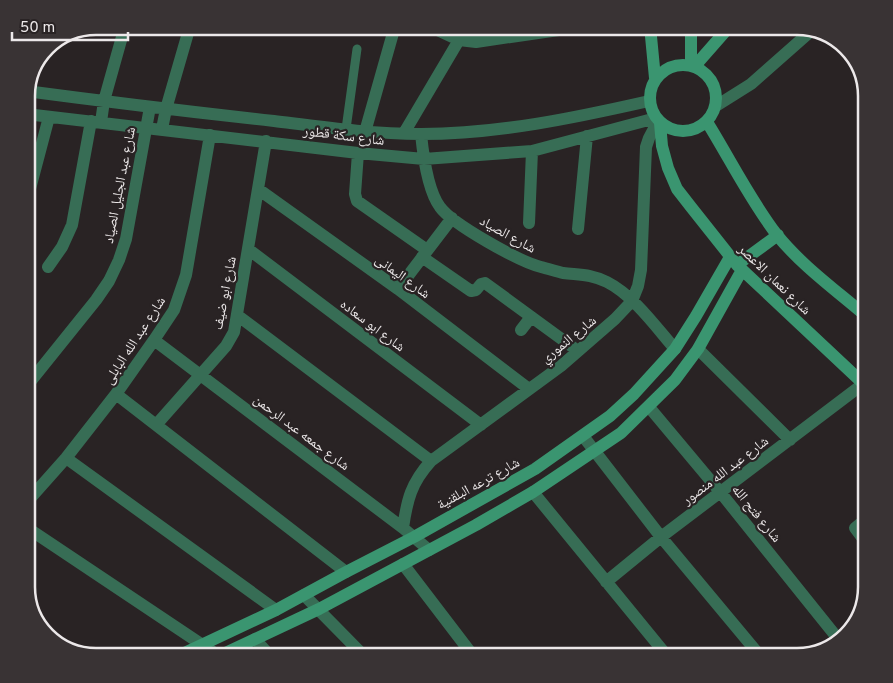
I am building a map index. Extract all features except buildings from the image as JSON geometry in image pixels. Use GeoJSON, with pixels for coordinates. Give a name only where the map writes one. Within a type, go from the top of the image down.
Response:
{"type":"FeatureCollection","features":[{"type":"Feature","properties":{"kind":"street"},"geometry":{"type":"LineString","coordinates":[[48,267],[62,247],[72,225],[96,122],[104,102],[123,35]]}},
{"type":"Feature","properties":{"kind":"street"},"geometry":{"type":"LineString","coordinates":[[162,129],[187,35]]}},
{"type":"Feature","properties":{"kind":"street"},"geometry":{"type":"LineString","coordinates":[[364,132],[392,35]]}},
{"type":"Feature","properties":{"kind":"street"},"geometry":{"type":"LineString","coordinates":[[448,35],[459,40],[476,42],[524,35]]}},
{"type":"Feature","properties":{"kind":"street"},"geometry":{"type":"LineString","coordinates":[[404,133],[461,35]]}},
{"type":"Feature","properties":{"kind":"street"},"geometry":{"type":"LineString","coordinates":[[651,35],[655,78],[649,94],[649,102],[658,121],[676,131],[684,132],[707,122],[716,106],[751,84],[805,36]]}},
{"type":"Feature","properties":{"kind":"street"},"geometry":{"type":"LineString","coordinates":[[692,35],[692,66]]}},
{"type":"Feature","properties":{"kind":"street"},"geometry":{"type":"LineString","coordinates":[[692,66],[721,35]]}},
{"type":"Feature","properties":{"kind":"street"},"geometry":{"type":"LineString","coordinates":[[655,78],[671,67],[681,65],[692,66],[704,72],[712,82],[716,94],[716,106]]}},
{"type":"Feature","properties":{"kind":"street","name":"شارع سكة قطور"},"geometry":{"type":"LineString","coordinates":[[35,92],[364,132],[421,134],[492,130],[565,120],[649,102]]}},
{"type":"Feature","properties":{"kind":"street","name":"شارع عبد الجليل الصياد"},"geometry":{"type":"LineString","coordinates":[[35,376],[96,300],[118,260],[126,239],[150,107]]}},
{"type":"Feature","properties":{"kind":"street","name":"شارع سكة قطور"},"geometry":{"type":"LineString","coordinates":[[35,115],[424,159],[532,151],[587,136],[658,121]]}},
{"type":"Feature","properties":{"kind":"street"},"geometry":{"type":"LineString","coordinates":[[35,170],[49,117]]}},
{"type":"Feature","properties":{"kind":"street","name":"شارع نعمان الاعصر"},"geometry":{"type":"LineString","coordinates":[[658,121],[668,168],[677,189],[736,264],[858,378]]}},
{"type":"Feature","properties":{"kind":"street","name":"شارع النموري"},"geometry":{"type":"LineString","coordinates":[[403,528],[408,497],[421,472],[431,462],[561,366],[616,320],[632,301],[638,286],[641,270],[646,147],[658,121]]}},
{"type":"Feature","properties":{"kind":"street"},"geometry":{"type":"LineString","coordinates":[[707,122],[759,208],[778,235],[805,263],[858,309]]}},
{"type":"Feature","properties":{"kind":"street","name":"شارع الصياد"},"geometry":{"type":"LineString","coordinates":[[421,134],[424,159],[436,200],[440,207],[452,218],[530,264],[564,273],[581,273],[595,276],[609,282],[632,301],[675,349]]}},
{"type":"Feature","properties":{"kind":"street","name":"شارع عبد الله البابلى"},"geometry":{"type":"LineString","coordinates":[[35,493],[66,458],[116,394],[174,310],[186,275],[210,135]]}},
{"type":"Feature","properties":{"kind":"street"},"geometry":{"type":"LineString","coordinates":[[578,229],[587,136]]}},
{"type":"Feature","properties":{"kind":"street","name":"شارع ابو ضيف"},"geometry":{"type":"LineString","coordinates":[[156,425],[230,339],[237,314],[266,141]]}},
{"type":"Feature","properties":{"kind":"street"},"geometry":{"type":"LineString","coordinates":[[529,223],[532,151]]}},
{"type":"Feature","properties":{"kind":"street"},"geometry":{"type":"LineString","coordinates":[[358,153],[355,194],[357,201],[425,253],[469,290],[474,291],[480,284],[485,283],[503,304],[531,317],[578,351]]}},
{"type":"Feature","properties":{"kind":"street","name":"شارع اليمانى"},"geometry":{"type":"LineString","coordinates":[[258,189],[398,290],[528,389]]}},
{"type":"Feature","properties":{"kind":"street"},"geometry":{"type":"LineString","coordinates":[[398,290],[452,218]]}},
{"type":"Feature","properties":{"kind":"street"},"geometry":{"type":"LineString","coordinates":[[235,648],[319,609],[476,525],[533,492],[621,433],[674,380],[698,349],[736,264],[778,235]]}},
{"type":"Feature","properties":{"kind":"street","name":"شارع ابو سعاده"},"geometry":{"type":"LineString","coordinates":[[248,249],[481,425]]}},
{"type":"Feature","properties":{"kind":"street","name":"شارع ترعه البلقنية"},"geometry":{"type":"LineString","coordinates":[[196,648],[276,610],[414,537],[535,469],[583,436],[610,416],[634,394],[675,349],[705,301],[736,264]]}},
{"type":"Feature","properties":{"kind":"street"},"geometry":{"type":"LineString","coordinates":[[237,314],[431,462]]}},
{"type":"Feature","properties":{"kind":"street"},"geometry":{"type":"LineString","coordinates":[[521,330],[531,317]]}},
{"type":"Feature","properties":{"kind":"street","name":"شارع جمعه عبد الرحمن"},"geometry":{"type":"LineString","coordinates":[[154,340],[403,528],[429,550]]}},
{"type":"Feature","properties":{"kind":"street"},"geometry":{"type":"LineString","coordinates":[[698,349],[790,440]]}},
{"type":"Feature","properties":{"kind":"street","name":"شارع عبد الله منصور"},"geometry":{"type":"LineString","coordinates":[[606,582],[661,537],[858,390]]}},
{"type":"Feature","properties":{"kind":"street"},"geometry":{"type":"LineString","coordinates":[[116,394],[346,572]]}},
{"type":"Feature","properties":{"kind":"street","name":"شارع فتح الله"},"geometry":{"type":"LineString","coordinates":[[649,407],[835,635]]}},
{"type":"Feature","properties":{"kind":"street"},"geometry":{"type":"LineString","coordinates":[[583,436],[661,537],[754,648]]}},
{"type":"Feature","properties":{"kind":"street"},"geometry":{"type":"LineString","coordinates":[[66,458],[276,610]]}},
{"type":"Feature","properties":{"kind":"street"},"geometry":{"type":"LineString","coordinates":[[533,492],[661,648]]}},
{"type":"Feature","properties":{"kind":"street"},"geometry":{"type":"LineString","coordinates":[[463,509],[476,525]]}},
{"type":"Feature","properties":{"kind":"street"},"geometry":{"type":"LineString","coordinates":[[35,533],[209,648]]}},
{"type":"Feature","properties":{"kind":"street"},"geometry":{"type":"LineString","coordinates":[[403,564],[467,648]]}},
{"type":"Feature","properties":{"kind":"street"},"geometry":{"type":"LineString","coordinates":[[304,595],[356,648]]}},
{"type":"Feature","properties":{"kind":"street"},"geometry":{"type":"LineString","coordinates":[[255,639],[263,648]]}},
{"type":"Feature","properties":{"kind":"lane"},"geometry":{"type":"LineString","coordinates":[[346,129],[356,49]]}}]}
